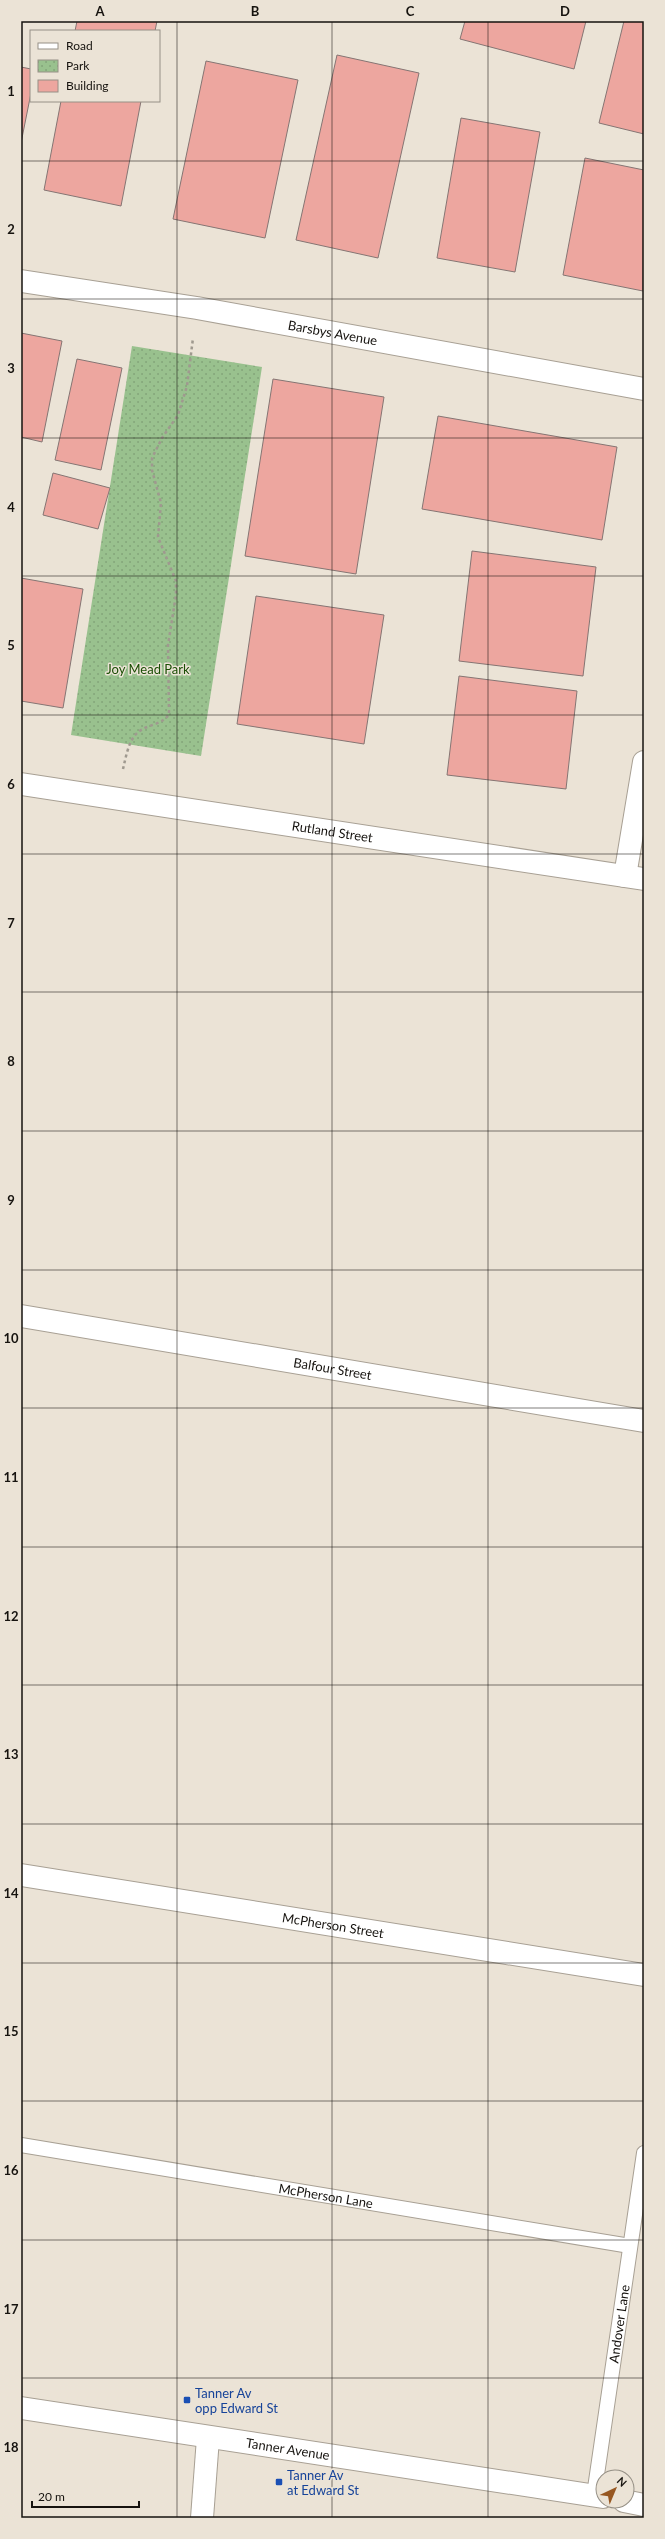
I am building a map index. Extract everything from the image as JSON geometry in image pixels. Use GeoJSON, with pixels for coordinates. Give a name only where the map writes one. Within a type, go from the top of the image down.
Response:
{"type":"FeatureCollection","features":[{"type":"Feature","properties":{"kind":"street","name":"Barsbys Avenue"},"geometry":{"type":"LineString","coordinates":[[21,280],[197,308],[644,389]]}},
{"type":"Feature","properties":{"kind":"street"},"geometry":{"type":"LineString","coordinates":[[635,877],[644,762]]}},
{"type":"Feature","properties":{"kind":"street","name":"Rutland Street"},"geometry":{"type":"LineString","coordinates":[[21,784],[635,877]]}},
{"type":"Feature","properties":{"kind":"street","name":"Balfour Street"},"geometry":{"type":"LineString","coordinates":[[21,1316],[644,1422]]}},
{"type":"Feature","properties":{"kind":"street","name":"McPherson Street"},"geometry":{"type":"LineString","coordinates":[[21,1875],[644,1975]]}},
{"type":"Feature","properties":{"kind":"street","name":"Tanner Avenue"},"geometry":{"type":"LineString","coordinates":[[21,2408],[208,2438],[595,2495]]}},
{"type":"Feature","properties":{"kind":"street"},"geometry":{"type":"LineString","coordinates":[[202,2518],[208,2438]]}},
{"type":"Feature","properties":{"kind":"lane","name":"McPherson Lane"},"geometry":{"type":"LineString","coordinates":[[21,2145],[630,2246]]}},
{"type":"Feature","properties":{"kind":"lane","name":"Andover Lane"},"geometry":{"type":"LineString","coordinates":[[602,2469],[630,2246],[644,2153]]}},
{"type":"Feature","properties":{"kind":"path"},"geometry":{"type":"LineString","coordinates":[[116,798],[128,752],[137,733],[150,725],[166,719],[170,714],[168,645],[176,595],[176,581],[158,537],[161,503],[152,470],[152,458],[162,438],[178,416],[183,400],[197,308]]}},
{"type":"Feature","properties":{"kind":"green space","name":"Joy Mead Park"},"geometry":{"type":"Polygon","coordinates":[[[132,346],[262,367],[201,756],[71,735],[132,346]]]}},
{"type":"Feature","properties":{"kind":"building"},"geometry":{"type":"Polygon","coordinates":[[[77,21],[157,21],[155,30],[75,30],[77,21]]]}},
{"type":"Feature","properties":{"kind":"building"},"geometry":{"type":"Polygon","coordinates":[[[465,21],[586,21],[574,69],[460,39],[465,21]]]}},
{"type":"Feature","properties":{"kind":"building"},"geometry":{"type":"Polygon","coordinates":[[[624,21],[644,21],[644,134],[599,123],[624,21]]]}},
{"type":"Feature","properties":{"kind":"building"},"geometry":{"type":"Polygon","coordinates":[[[337,55],[419,73],[378,258],[296,240],[337,55]]]}},
{"type":"Feature","properties":{"kind":"building"},"geometry":{"type":"Polygon","coordinates":[[[206,61],[298,80],[265,238],[173,219],[206,61]]]}},
{"type":"Feature","properties":{"kind":"building"},"geometry":{"type":"Polygon","coordinates":[[[21,67],[30,69],[30,98],[21,143],[21,67]]]}},
{"type":"Feature","properties":{"kind":"building"},"geometry":{"type":"Polygon","coordinates":[[[61,102],[141,102],[121,206],[44,190],[61,102]]]}},
{"type":"Feature","properties":{"kind":"building"},"geometry":{"type":"Polygon","coordinates":[[[461,118],[540,132],[515,272],[437,258],[461,118]]]}},
{"type":"Feature","properties":{"kind":"building"},"geometry":{"type":"Polygon","coordinates":[[[585,158],[644,170],[643,291],[563,275],[585,158]]]}},
{"type":"Feature","properties":{"kind":"building"},"geometry":{"type":"Polygon","coordinates":[[[21,333],[62,341],[42,442],[21,437],[21,333]]]}},
{"type":"Feature","properties":{"kind":"building"},"geometry":{"type":"Polygon","coordinates":[[[77,359],[122,368],[101,470],[55,460],[77,359]]]}},
{"type":"Feature","properties":{"kind":"building"},"geometry":{"type":"Polygon","coordinates":[[[273,379],[384,397],[356,574],[245,556],[273,379]]]}},
{"type":"Feature","properties":{"kind":"building"},"geometry":{"type":"Polygon","coordinates":[[[438,416],[617,447],[602,540],[422,509],[438,416]]]}},
{"type":"Feature","properties":{"kind":"building"},"geometry":{"type":"Polygon","coordinates":[[[53,473],[110,488],[98,529],[43,515],[53,473]]]}},
{"type":"Feature","properties":{"kind":"building"},"geometry":{"type":"Polygon","coordinates":[[[472,551],[596,567],[583,676],[459,661],[472,551]]]}},
{"type":"Feature","properties":{"kind":"building"},"geometry":{"type":"Polygon","coordinates":[[[21,578],[83,589],[63,708],[21,701],[21,578]]]}},
{"type":"Feature","properties":{"kind":"building"},"geometry":{"type":"Polygon","coordinates":[[[256,596],[384,615],[364,744],[237,724],[256,596]]]}},
{"type":"Feature","properties":{"kind":"building"},"geometry":{"type":"Polygon","coordinates":[[[459,676],[577,691],[566,789],[447,775],[459,676]]]}},
{"type":"Feature","properties":{"kind":"place","name":"Tanner Av opp Edward St"},"geometry":{"type":"Point","coordinates":[187,2400]}},
{"type":"Feature","properties":{"kind":"place","name":"Tanner Av at Edward St"},"geometry":{"type":"Point","coordinates":[279,2482]}}]}
